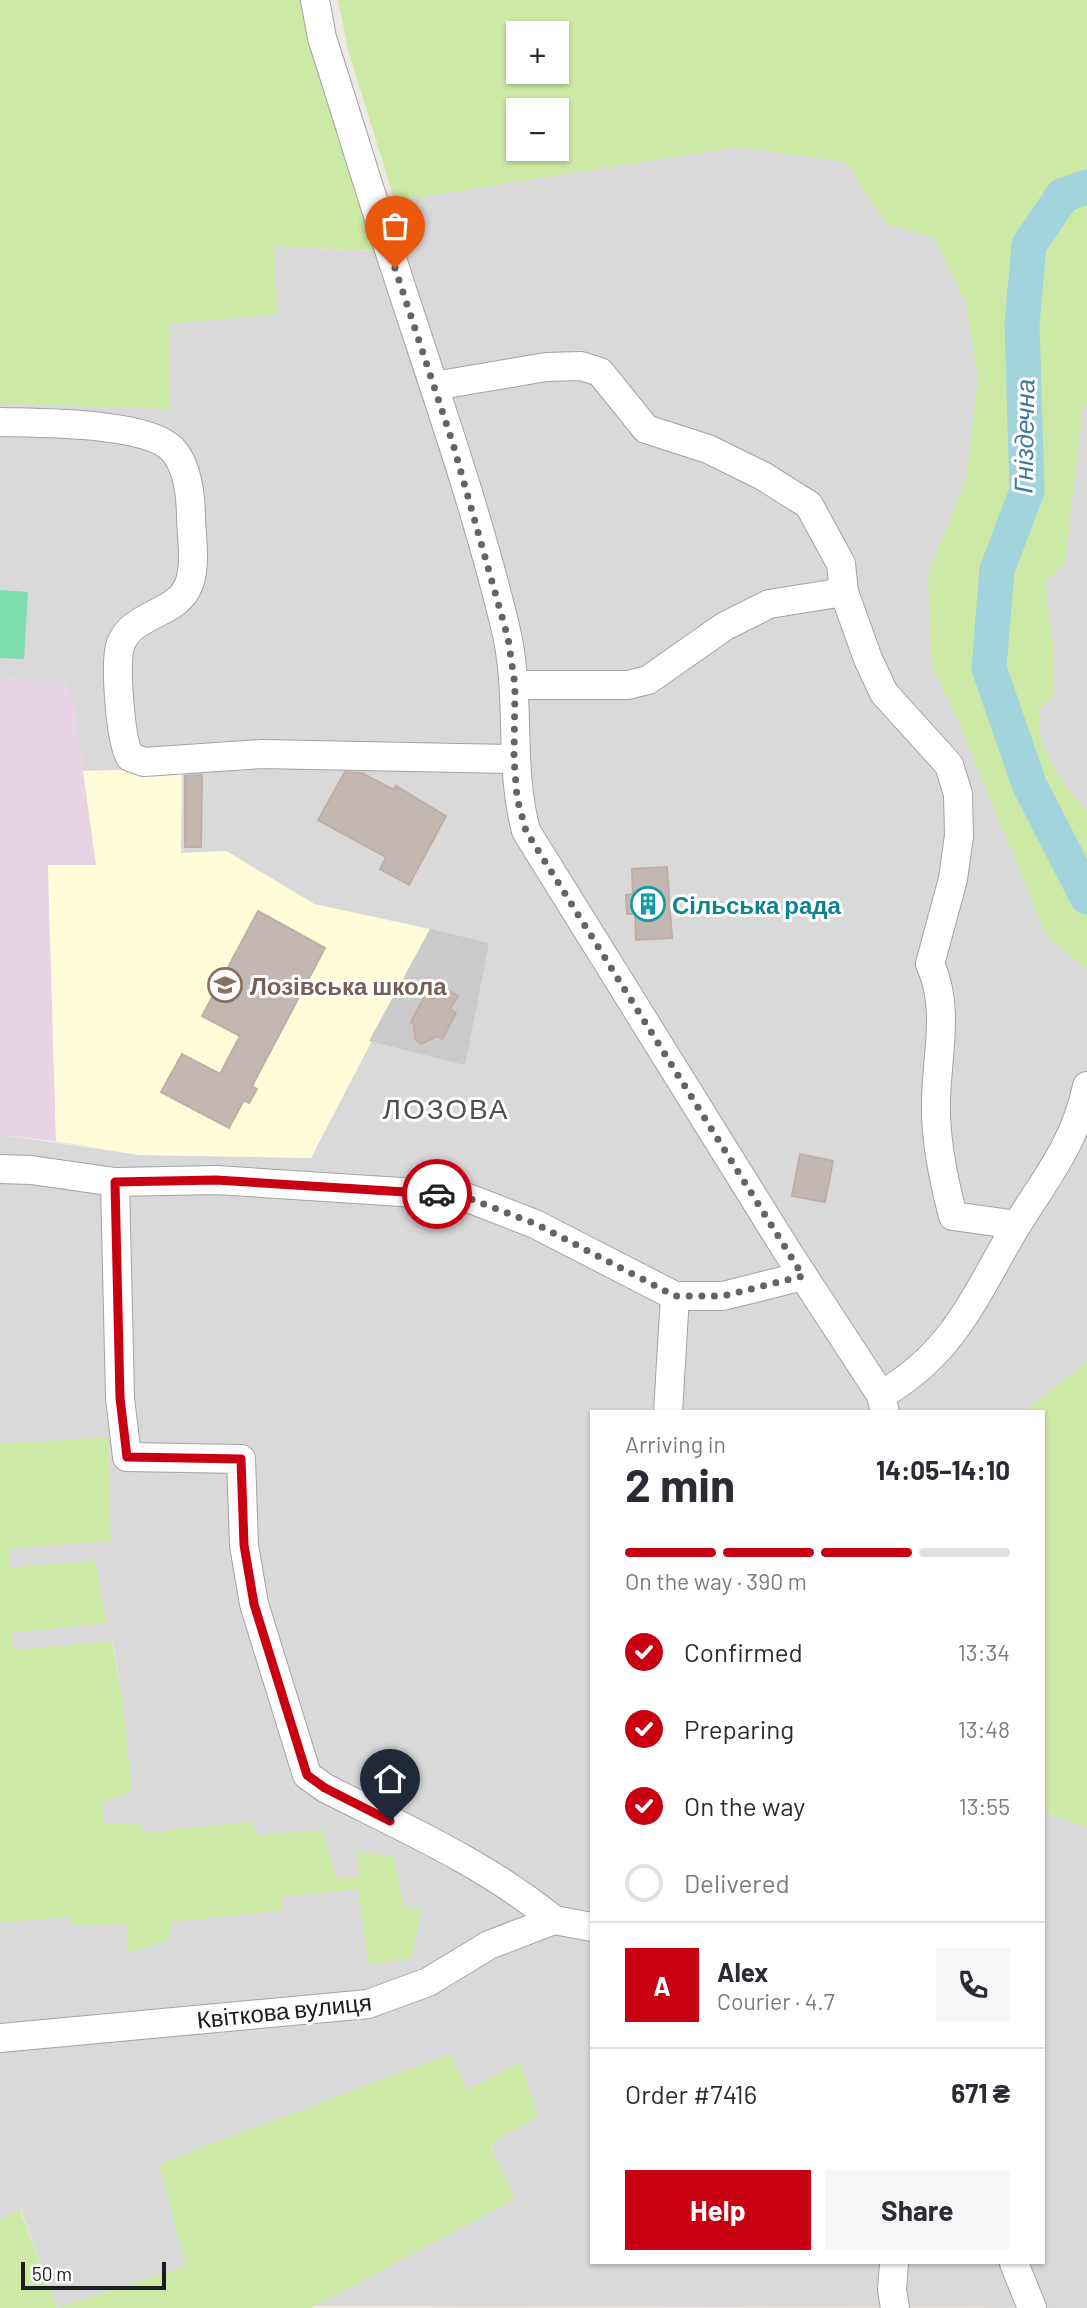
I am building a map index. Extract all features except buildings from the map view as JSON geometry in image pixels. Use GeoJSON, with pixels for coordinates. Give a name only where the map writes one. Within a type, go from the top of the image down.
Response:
{"type":"FeatureCollection","features":[{"type":"Feature","properties":{"kind":"street"},"geometry":{"type":"LineString","coordinates":[[315,0],[322,38],[434,386],[504,622],[515,685],[514,759],[523,820],[540,856],[883,1404],[932,1358],[962,1322],[1017,1225],[1072,1139],[1087,1086]]}},
{"type":"Feature","properties":{"kind":"street"},"geometry":{"type":"LineString","coordinates":[[434,386],[546,367],[581,366],[600,372],[646,429],[708,449],[763,476],[809,505],[841,564],[844,592],[867,659],[884,693],[949,765],[958,794],[960,836],[953,879],[930,964],[939,985],[942,1009],[935,1112],[940,1166],[953,1216],[1017,1225]]}},
{"type":"Feature","properties":{"kind":"street"},"geometry":{"type":"LineString","coordinates":[[0,422],[115,429],[151,435],[172,449],[186,476],[191,500],[189,584],[180,598],[162,612],[136,625],[120,645],[121,720],[124,746],[130,757],[144,762],[262,754],[514,759]]}},
{"type":"Feature","properties":{"kind":"street"},"geometry":{"type":"LineString","coordinates":[[515,685],[628,685],[648,680],[725,626],[769,604],[844,592]]}},
{"type":"Feature","properties":{"kind":"street"},"geometry":{"type":"LineString","coordinates":[[0,1169],[31,1170],[115,1182],[216,1180],[463,1196],[536,1224],[675,1296],[723,1296],[803,1276]]}},
{"type":"Feature","properties":{"kind":"street"},"geometry":{"type":"LineString","coordinates":[[115,1182],[120,1398],[127,1457],[241,1459],[244,1545],[254,1604],[307,1775],[325,1788],[467,1861],[522,1894],[554,1920],[590,1927]]}},
{"type":"Feature","properties":{"kind":"street"},"geometry":{"type":"LineString","coordinates":[[668,1410],[675,1296]]}},
{"type":"Feature","properties":{"kind":"street","name":"Квіткова вулиця"},"geometry":{"type":"LineString","coordinates":[[0,2038],[368,2004],[428,1982],[489,1945],[554,1920]]}},
{"type":"Feature","properties":{"kind":"street"},"geometry":{"type":"LineString","coordinates":[[894,2264],[892,2290],[895,2308]]}},
{"type":"Feature","properties":{"kind":"street"},"geometry":{"type":"LineString","coordinates":[[1014,2264],[1032,2308]]}},
{"type":"Feature","properties":{"kind":"shaded area"},"geometry":{"type":"Polygon","coordinates":[[[738,147],[846,162],[886,223],[935,238],[966,304],[978,378],[966,479],[928,574],[931,664],[961,728],[1047,937],[1087,969],[1087,1362],[1026,1410],[590,1410],[590,2264],[1045,2264],[1045,1813],[1087,1827],[1087,2308],[309,2306],[514,2199],[490,2143],[519,2063],[467,2090],[159,2164],[186,2266],[57,2308],[21,2210],[0,2219],[0,1922],[72,1917],[73,1926],[128,1924],[128,1952],[172,1922],[284,1910],[282,1897],[359,1889],[369,1965],[421,1910],[404,1907],[356,1853],[359,1876],[336,1879],[322,1830],[259,1835],[249,1822],[143,1833],[140,1824],[103,1824],[103,1802],[131,1792],[123,1702],[113,1642],[13,1650],[11,1633],[106,1623],[10,1568],[9,1548],[111,1540],[108,1437],[0,1444],[0,1135],[139,1155],[311,1158],[369,1041],[465,1064],[488,943],[314,904],[226,851],[181,853],[182,769],[83,771],[74,704],[66,682],[0,679],[0,404],[170,408],[169,324],[277,314],[274,246],[408,253],[395,201],[738,147]]]}},
{"type":"Feature","properties":{"kind":"shaded area"},"geometry":{"type":"Polygon","coordinates":[[[1083,405],[1087,406],[1087,811],[1062,781],[1041,743],[1039,711],[1053,696],[1053,647],[1045,582],[1065,564],[1083,405]]]}},
{"type":"Feature","properties":{"kind":"shaded area"},"geometry":{"type":"Polygon","coordinates":[[[0,679],[66,682],[74,704],[97,866],[48,866],[56,1141],[0,1135],[0,679]]]}},
{"type":"Feature","properties":{"kind":"shaded area","name":"Лозівська школа"},"geometry":{"type":"Polygon","coordinates":[[[182,768],[181,853],[226,851],[314,904],[430,929],[311,1158],[139,1155],[56,1141],[48,865],[96,865],[83,771],[182,768]]]}},
{"type":"Feature","properties":{"kind":"shaded area"},"geometry":{"type":"Polygon","coordinates":[[[430,929],[489,943],[465,1065],[369,1041],[430,929]]]}},
{"type":"Feature","properties":{"kind":"green space"},"geometry":{"type":"Polygon","coordinates":[[[0,0],[304,0],[377,251],[274,246],[277,314],[169,324],[170,409],[0,404],[0,0]]]}},
{"type":"Feature","properties":{"kind":"green space"},"geometry":{"type":"Polygon","coordinates":[[[338,0],[1087,0],[1087,406],[1083,406],[1065,564],[1045,582],[1053,647],[1053,696],[1039,711],[1041,743],[1062,781],[1087,811],[1087,969],[1047,937],[961,728],[931,664],[928,574],[966,479],[978,378],[966,304],[935,238],[886,224],[846,162],[738,147],[395,201],[349,54],[338,0]]]}},
{"type":"Feature","properties":{"kind":"green space"},"geometry":{"type":"Polygon","coordinates":[[[0,590],[28,592],[24,659],[0,658],[0,590]]]}},
{"type":"Feature","properties":{"kind":"green space"},"geometry":{"type":"Polygon","coordinates":[[[1087,1362],[1087,1827],[1045,1813],[1045,1410],[1026,1410],[1087,1362]]]}},
{"type":"Feature","properties":{"kind":"green space"},"geometry":{"type":"Polygon","coordinates":[[[108,1437],[111,1541],[9,1548],[10,1568],[95,1560],[107,1623],[11,1633],[13,1650],[112,1641],[123,1702],[132,1792],[104,1802],[103,1823],[140,1824],[144,1833],[249,1822],[260,1835],[322,1830],[337,1879],[359,1876],[356,1852],[393,1856],[404,1907],[421,1910],[412,1958],[369,1965],[358,1889],[282,1897],[284,1910],[172,1922],[168,1941],[128,1953],[128,1924],[72,1926],[71,1917],[0,1922],[0,1444],[108,1437]]]}},
{"type":"Feature","properties":{"kind":"green space"},"geometry":{"type":"Polygon","coordinates":[[[450,2054],[467,2090],[520,2062],[538,2116],[490,2144],[515,2199],[311,2308],[57,2308],[186,2266],[159,2164],[450,2054]]]}},
{"type":"Feature","properties":{"kind":"green space"},"geometry":{"type":"Polygon","coordinates":[[[20,2210],[57,2308],[0,2308],[0,2219],[20,2210]]]}},
{"type":"Feature","properties":{"kind":"waterway","name":"Гніздечна"},"geometry":{"type":"LineString","coordinates":[[1087,187],[1063,195],[1029,245],[1022,324],[1027,491],[997,570],[989,668],[1029,784],[1087,897]]}},
{"type":"Feature","properties":{"kind":"way so far"},"geometry":{"type":"LineString","coordinates":[[395,268],[453,444],[512,654],[517,798],[526,831],[803,1276],[723,1296],[675,1296],[637,1279],[590,1251],[536,1224],[463,1196],[437,1194]]}},
{"type":"Feature","properties":{"kind":"place","name":"Сільська рада"},"geometry":{"type":"Point","coordinates":[648,904]}},
{"type":"Feature","properties":{"kind":"place","name":"Лозівська школа"},"geometry":{"type":"Point","coordinates":[225,985]}},
{"type":"Feature","properties":{"kind":"district","name":"ЛОЗОВА"},"geometry":{"type":"Point","coordinates":[446,1108]}},
{"type":"Feature","properties":{"kind":"route"},"geometry":{"type":"LineString","coordinates":[[390,1821],[325,1788],[307,1775],[273,1674],[254,1604],[244,1545],[241,1459],[127,1457],[120,1398],[115,1182],[216,1180],[437,1194]]}}]}
